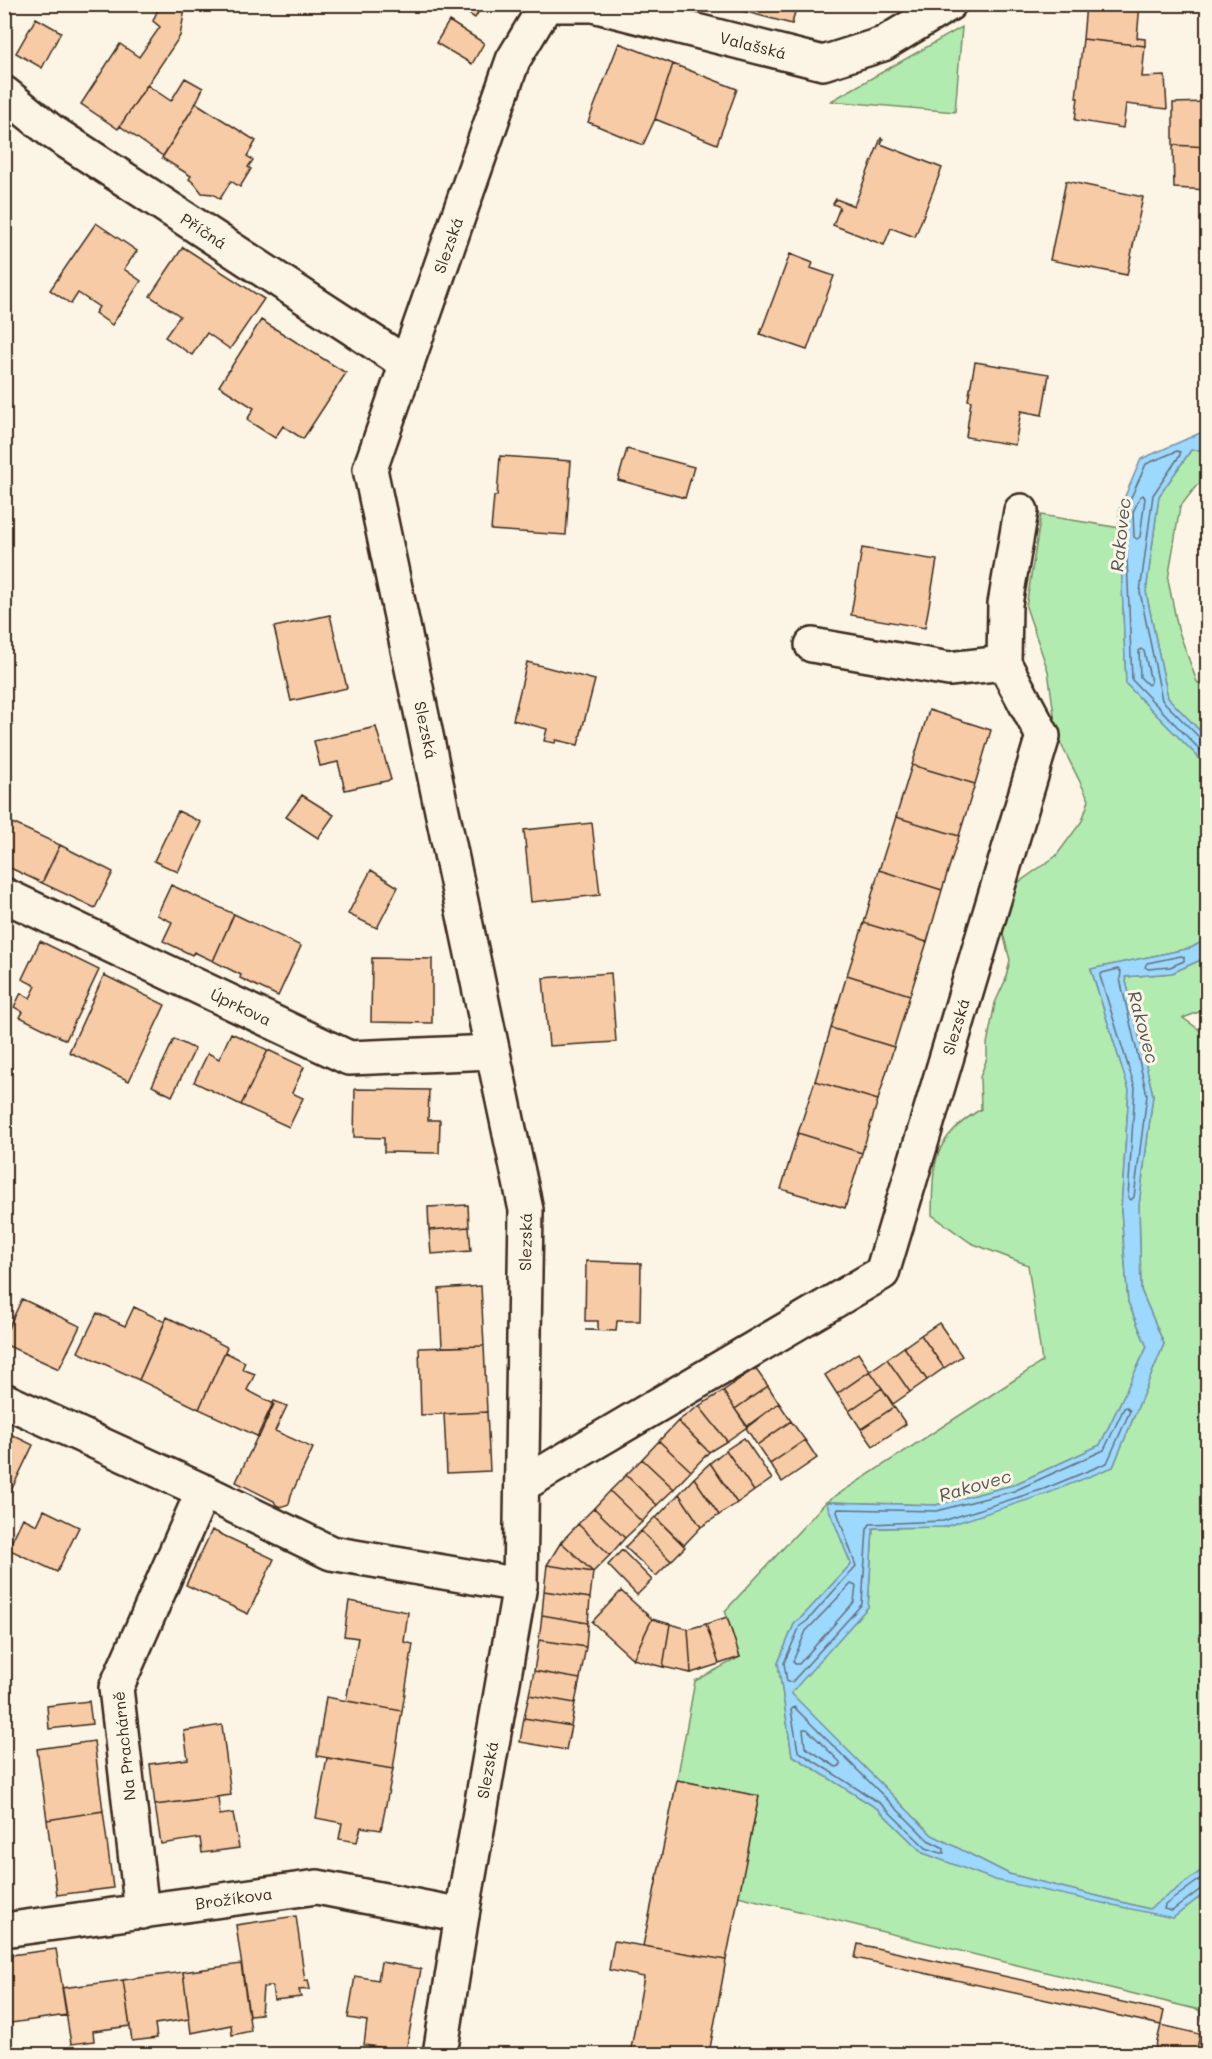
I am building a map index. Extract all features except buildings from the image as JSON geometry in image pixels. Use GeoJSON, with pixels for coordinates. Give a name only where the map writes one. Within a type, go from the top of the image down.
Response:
{"type":"FeatureCollection","features":[{"type":"Feature","properties":{"kind":"street","name":"Valašská"},"geometry":{"type":"LineString","coordinates":[[546,5],[593,5],[823,63],[883,44],[949,4]]}},
{"type":"Feature","properties":{"kind":"street","name":"Slezská"},"geometry":{"type":"LineString","coordinates":[[440,2055],[462,1915],[520,1585],[526,1210],[370,469],[513,60],[546,5]]}},
{"type":"Feature","properties":{"kind":"street","name":"Příčná"},"geometry":{"type":"LineString","coordinates":[[4,93],[51,131],[407,364]]}},
{"type":"Feature","properties":{"kind":"street","name":"Slezská"},"geometry":{"type":"LineString","coordinates":[[522,1485],[882,1273],[1043,736],[1004,663],[1005,604],[1021,511]]}},
{"type":"Feature","properties":{"kind":"street"},"geometry":{"type":"LineString","coordinates":[[812,645],[949,669],[1004,663]]}},
{"type":"Feature","properties":{"kind":"street","name":"Úprkova"},"geometry":{"type":"LineString","coordinates":[[4,895],[349,1058],[492,1052]]}},
{"type":"Feature","properties":{"kind":"street"},"geometry":{"type":"LineString","coordinates":[[4,1400],[203,1491],[331,1553],[520,1585]]}},
{"type":"Feature","properties":{"kind":"street","name":"Na Prachárně"},"geometry":{"type":"LineString","coordinates":[[142,1912],[116,1688],[203,1491]]}},
{"type":"Feature","properties":{"kind":"street","name":"Brožíkova"},"geometry":{"type":"LineString","coordinates":[[4,1930],[317,1887],[462,1915]]}},
{"type":"Feature","properties":{"kind":"green space"},"geometry":{"type":"Polygon","coordinates":[[[962,27],[955,112],[831,101],[962,27]]]}},
{"type":"Feature","properties":{"kind":"green space"},"geometry":{"type":"Polygon","coordinates":[[[1191,450],[1207,450],[1207,479],[1197,485],[1180,507],[1168,580],[1178,629],[1197,682],[1207,688],[1207,738],[1168,698],[1146,592],[1159,496],[1191,450]]]}},
{"type":"Feature","properties":{"kind":"green space"},"geometry":{"type":"Polygon","coordinates":[[[1041,515],[1120,528],[1126,684],[1208,767],[1207,939],[1191,948],[1091,969],[1129,1090],[1121,1210],[1128,1302],[1147,1347],[1100,1445],[1013,1485],[936,1505],[827,1502],[851,1564],[795,1622],[778,1663],[792,1755],[878,1809],[923,1853],[1173,1918],[1207,1891],[1207,2032],[1199,2010],[738,1896],[759,1796],[677,1780],[695,1681],[740,1657],[725,1611],[826,1502],[1042,1362],[1028,1265],[971,1243],[932,1215],[935,1166],[944,1142],[965,1120],[981,1109],[980,1077],[987,1058],[987,1044],[995,1003],[1005,981],[1010,960],[1001,926],[1012,887],[1056,856],[1082,821],[1089,800],[1057,736],[1048,671],[1026,607],[1041,515]]]}},
{"type":"Feature","properties":{"kind":"green space"},"geometry":{"type":"Polygon","coordinates":[[[1207,957],[1207,1009],[1183,1018],[1208,1036],[1207,1870],[1201,1871],[1149,1909],[1009,1874],[932,1835],[790,1693],[868,1607],[873,1528],[944,1527],[1113,1467],[1164,1344],[1141,1290],[1139,1205],[1153,1095],[1125,977],[1172,973],[1207,957]]]}},
{"type":"Feature","properties":{"kind":"water","name":"Rakovec"},"geometry":{"type":"Polygon","coordinates":[[[1207,430],[1207,450],[1191,450],[1159,496],[1146,592],[1168,698],[1207,738],[1207,766],[1126,684],[1119,510],[1141,459],[1207,430]]]}},
{"type":"Feature","properties":{"kind":"water"},"geometry":{"type":"Polygon","coordinates":[[[1207,939],[1207,957],[1172,973],[1125,977],[1153,1095],[1139,1205],[1141,1290],[1164,1344],[1113,1467],[1046,1494],[944,1527],[873,1528],[868,1607],[791,1693],[932,1835],[1009,1874],[1149,1909],[1201,1871],[1207,1870],[1207,1891],[1173,1918],[995,1880],[923,1853],[878,1809],[792,1755],[778,1663],[795,1622],[851,1564],[826,1502],[936,1505],[1013,1485],[1100,1445],[1147,1347],[1128,1302],[1121,1210],[1129,1090],[1091,969],[1191,948],[1207,939]]]}}]}
